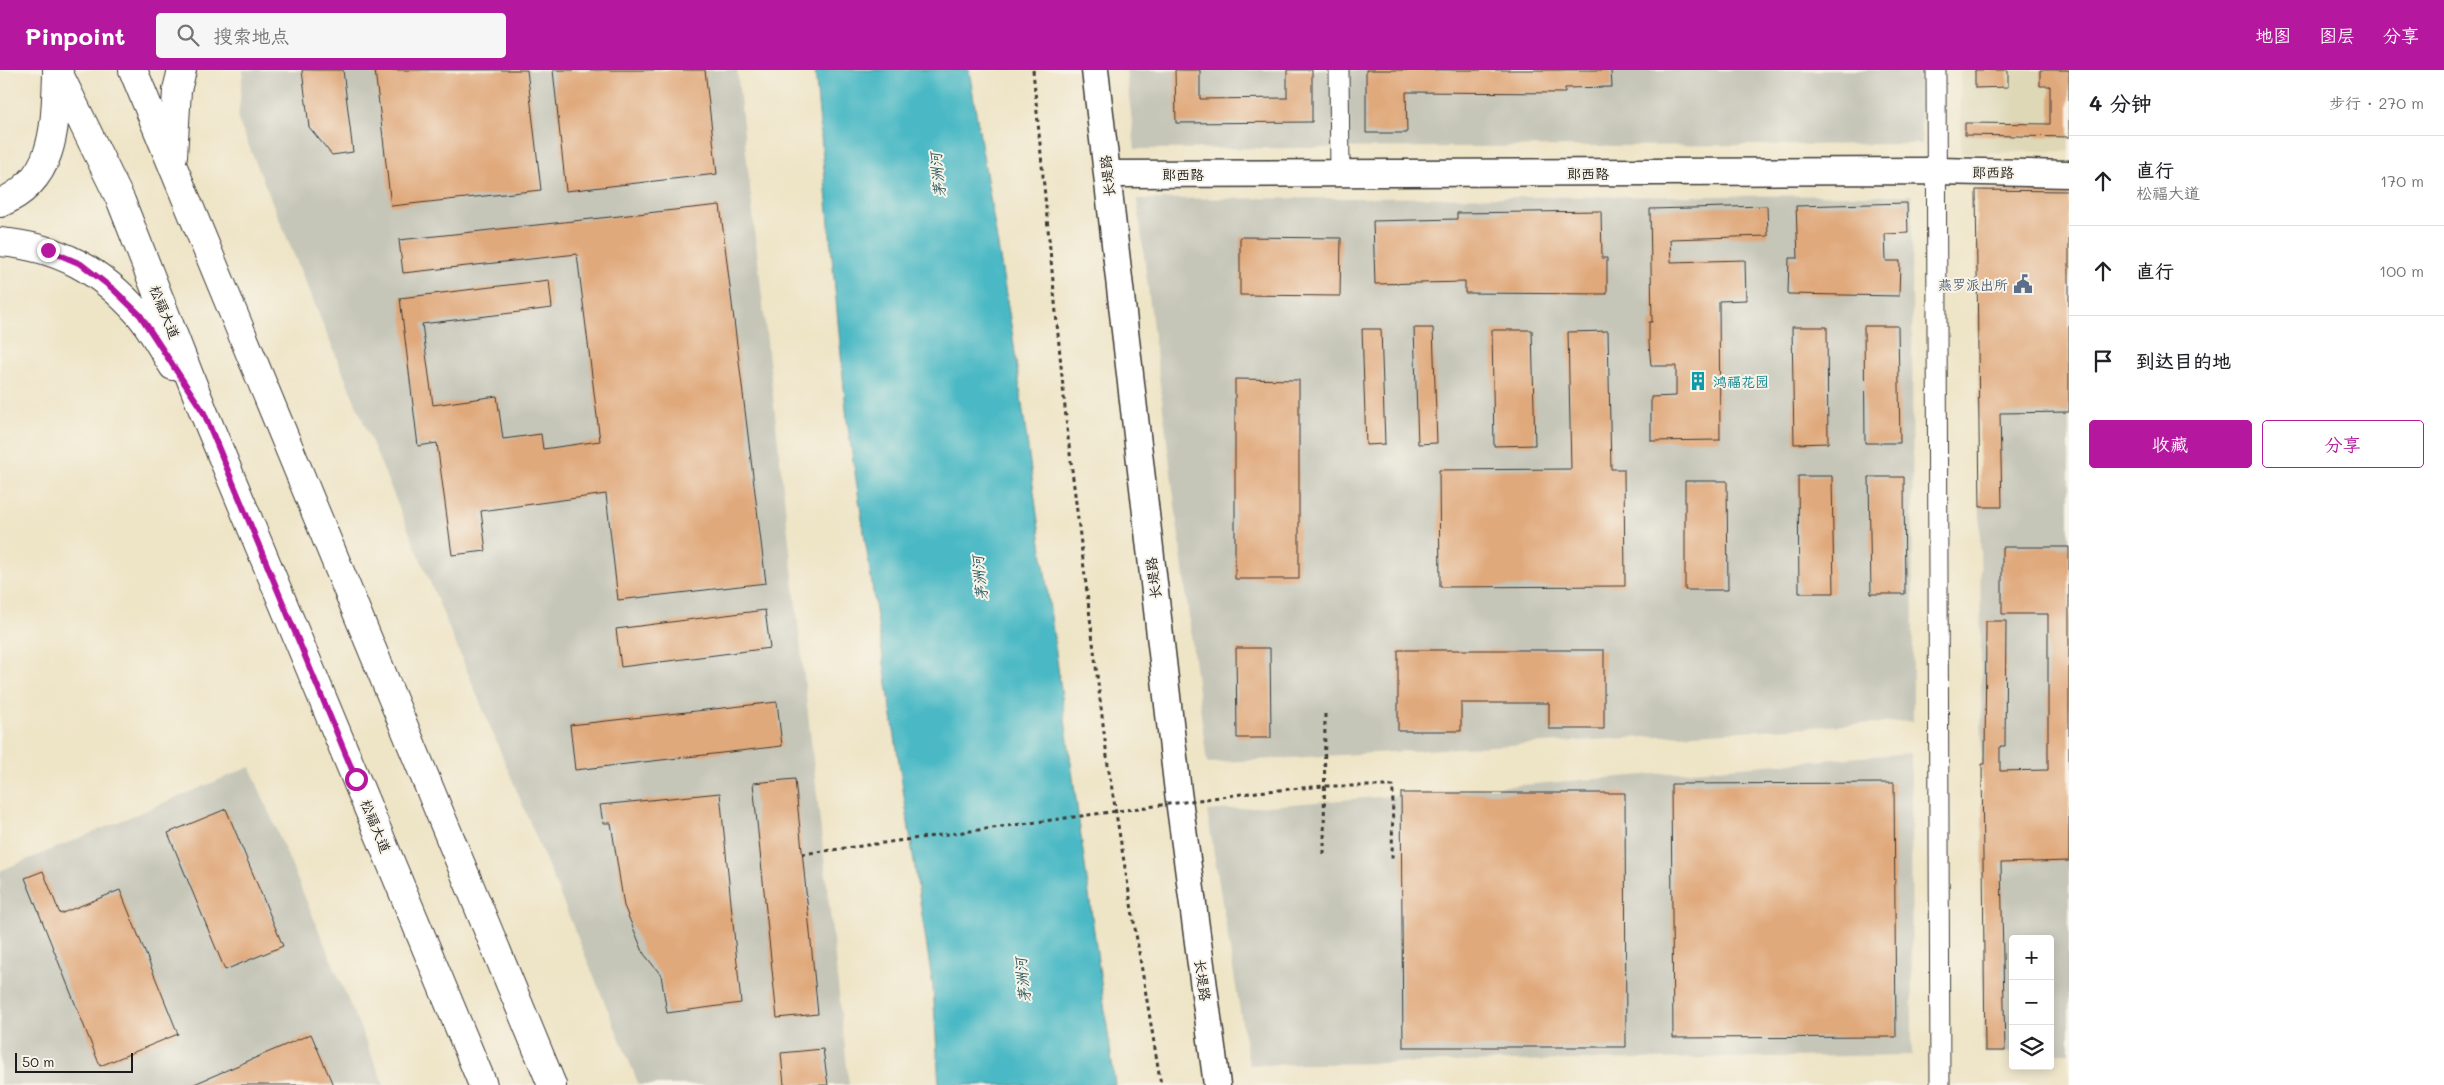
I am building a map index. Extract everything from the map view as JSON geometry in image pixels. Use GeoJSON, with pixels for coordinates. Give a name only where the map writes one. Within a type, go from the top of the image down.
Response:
{"type":"FeatureCollection","features":[{"type":"Feature","properties":{"kind":"main road"},"geometry":{"type":"LineString","coordinates":[[0,203],[31,184],[49,154],[56,124],[57,70]]}},
{"type":"Feature","properties":{"kind":"main road","name":"松福大道"},"geometry":{"type":"LineString","coordinates":[[57,70],[121,201],[204,413],[483,1085]]}},
{"type":"Feature","properties":{"kind":"main road"},"geometry":{"type":"LineString","coordinates":[[132,70],[552,1085]]}},
{"type":"Feature","properties":{"kind":"main road"},"geometry":{"type":"LineString","coordinates":[[172,165],[177,90],[182,70]]}},
{"type":"Feature","properties":{"kind":"main road"},"geometry":{"type":"LineString","coordinates":[[0,242],[48,250],[81,264],[113,289],[140,315],[204,413]]}},
{"type":"Feature","properties":{"kind":"street","name":"长堤路"},"geometry":{"type":"LineString","coordinates":[[1095,70],[1178,792],[1217,1085]]}},
{"type":"Feature","properties":{"kind":"street"},"geometry":{"type":"LineString","coordinates":[[1339,70],[1340,174]]}},
{"type":"Feature","properties":{"kind":"street"},"geometry":{"type":"LineString","coordinates":[[1936,70],[1940,1085]]}},
{"type":"Feature","properties":{"kind":"street","name":"郎西路"},"geometry":{"type":"LineString","coordinates":[[1107,174],[1936,171],[2069,174]]}},
{"type":"Feature","properties":{"kind":"path"},"geometry":{"type":"LineString","coordinates":[[1033,70],[1067,429],[1107,756],[1161,1085]]}},
{"type":"Feature","properties":{"kind":"path"},"geometry":{"type":"LineString","coordinates":[[1324,854],[1325,711]]}},
{"type":"Feature","properties":{"kind":"path"},"geometry":{"type":"LineString","coordinates":[[802,854],[1257,792],[1324,786],[1393,786],[1392,861]]}},
{"type":"Feature","properties":{"kind":"shaded area"},"geometry":{"type":"Polygon","coordinates":[[[243,70],[737,70],[849,1085],[639,1085],[238,120],[243,70]]]}},
{"type":"Feature","properties":{"kind":"shaded area"},"geometry":{"type":"Polygon","coordinates":[[[1126,70],[1918,70],[1922,144],[1135,149],[1126,70]]]}},
{"type":"Feature","properties":{"kind":"shaded area"},"geometry":{"type":"Polygon","coordinates":[[[1960,70],[2069,70],[2069,151],[1961,153],[1960,70]]]}},
{"type":"Feature","properties":{"kind":"shaded area"},"geometry":{"type":"Polygon","coordinates":[[[1912,195],[1913,721],[1207,763],[1137,199],[1912,195]]]}},
{"type":"Feature","properties":{"kind":"shaded area"},"geometry":{"type":"Polygon","coordinates":[[[2069,376],[2069,1053],[2054,1053],[2054,935],[2009,935],[2009,1053],[1984,1053],[1979,377],[2069,376]]]}},
{"type":"Feature","properties":{"kind":"shaded area"},"geometry":{"type":"Polygon","coordinates":[[[1911,753],[1912,1055],[1249,1065],[1207,811],[1911,753]]]}},
{"type":"Feature","properties":{"kind":"shaded area"},"geometry":{"type":"Polygon","coordinates":[[[250,767],[384,1085],[0,1085],[0,871],[250,767]]]}},
{"type":"Feature","properties":{"kind":"water","name":"茅洲河"},"geometry":{"type":"Polygon","coordinates":[[[815,70],[969,70],[1012,331],[1115,1085],[939,1085],[933,987],[847,420],[815,70]]]}},
{"type":"Feature","properties":{"kind":"building"},"geometry":{"type":"Polygon","coordinates":[[[302,70],[343,70],[353,152],[332,155],[309,127],[302,70]]]}},
{"type":"Feature","properties":{"kind":"building"},"geometry":{"type":"Polygon","coordinates":[[[375,70],[527,70],[541,190],[391,206],[375,70]]]}},
{"type":"Feature","properties":{"kind":"building"},"geometry":{"type":"Polygon","coordinates":[[[553,70],[705,70],[717,174],[566,191],[553,70]]]}},
{"type":"Feature","properties":{"kind":"building"},"geometry":{"type":"Polygon","coordinates":[[[1175,70],[1200,70],[1200,99],[1287,98],[1287,70],[1312,70],[1312,122],[1176,123],[1175,70]]]}},
{"type":"Feature","properties":{"kind":"building"},"geometry":{"type":"Polygon","coordinates":[[[1366,70],[1611,70],[1612,87],[1565,88],[1565,93],[1406,92],[1407,133],[1366,133],[1366,70]]]}},
{"type":"Feature","properties":{"kind":"building"},"geometry":{"type":"Polygon","coordinates":[[[1975,70],[2008,70],[2008,87],[1975,88],[1975,70]]]}},
{"type":"Feature","properties":{"kind":"building"},"geometry":{"type":"Polygon","coordinates":[[[2040,70],[2069,70],[2069,137],[1965,135],[1965,123],[2050,124],[2050,86],[2040,86],[2040,70]]]}},
{"type":"Feature","properties":{"kind":"building","name":"燕罗派出所"},"geometry":{"type":"Polygon","coordinates":[[[1976,190],[2069,191],[2069,412],[2000,413],[2002,507],[1980,507],[1976,190]]]}},
{"type":"Feature","properties":{"kind":"building"},"geometry":{"type":"Polygon","coordinates":[[[1907,203],[1908,233],[1885,234],[1886,261],[1900,261],[1899,296],[1788,294],[1789,258],[1798,258],[1796,206],[1907,203]]]}},
{"type":"Feature","properties":{"kind":"building"},"geometry":{"type":"Polygon","coordinates":[[[720,205],[766,583],[618,600],[606,494],[481,511],[486,551],[452,555],[437,443],[418,446],[400,298],[549,280],[552,308],[422,324],[433,405],[497,396],[503,439],[541,434],[543,449],[600,441],[577,254],[403,273],[399,240],[720,205]]]}},
{"type":"Feature","properties":{"kind":"building"},"geometry":{"type":"Polygon","coordinates":[[[1767,206],[1768,236],[1670,239],[1671,262],[1745,260],[1746,300],[1719,301],[1720,440],[1651,441],[1651,397],[1676,396],[1676,366],[1651,366],[1649,342],[1649,322],[1652,322],[1650,209],[1767,206]]]}},
{"type":"Feature","properties":{"kind":"building"},"geometry":{"type":"Polygon","coordinates":[[[1601,211],[1602,258],[1607,258],[1607,294],[1465,293],[1465,282],[1375,284],[1373,221],[1457,219],[1457,213],[1601,211]]]}},
{"type":"Feature","properties":{"kind":"building"},"geometry":{"type":"Polygon","coordinates":[[[1240,237],[1341,238],[1340,296],[1240,295],[1240,237]]]}},
{"type":"Feature","properties":{"kind":"building"},"geometry":{"type":"Polygon","coordinates":[[[1864,326],[1898,326],[1900,443],[1865,443],[1864,326]]]}},
{"type":"Feature","properties":{"kind":"building"},"geometry":{"type":"Polygon","coordinates":[[[1792,327],[1827,327],[1828,443],[1794,444],[1792,327]]]}},
{"type":"Feature","properties":{"kind":"building"},"geometry":{"type":"Polygon","coordinates":[[[1414,328],[1433,328],[1437,443],[1418,444],[1414,328]]]}},
{"type":"Feature","properties":{"kind":"building"},"geometry":{"type":"Polygon","coordinates":[[[1362,329],[1381,329],[1385,444],[1366,445],[1362,329]]]}},
{"type":"Feature","properties":{"kind":"building"},"geometry":{"type":"Polygon","coordinates":[[[1492,330],[1532,330],[1535,445],[1494,446],[1492,330]]]}},
{"type":"Feature","properties":{"kind":"building"},"geometry":{"type":"Polygon","coordinates":[[[1608,331],[1611,469],[1624,469],[1625,586],[1440,587],[1439,470],[1571,469],[1568,332],[1608,331]]]}},
{"type":"Feature","properties":{"kind":"building"},"geometry":{"type":"Polygon","coordinates":[[[1235,379],[1299,380],[1299,579],[1235,579],[1235,379]]]}},
{"type":"Feature","properties":{"kind":"building"},"geometry":{"type":"Polygon","coordinates":[[[1798,476],[1832,476],[1834,593],[1799,593],[1798,476]]]}},
{"type":"Feature","properties":{"kind":"building"},"geometry":{"type":"Polygon","coordinates":[[[1869,477],[1904,477],[1905,594],[1871,594],[1869,477]]]}},
{"type":"Feature","properties":{"kind":"building"},"geometry":{"type":"Polygon","coordinates":[[[1685,481],[1727,481],[1728,590],[1685,590],[1685,481]]]}},
{"type":"Feature","properties":{"kind":"building"},"geometry":{"type":"Polygon","coordinates":[[[2002,547],[2069,547],[2069,861],[2001,863],[2005,1051],[1985,1051],[1982,764],[1985,764],[1986,621],[2006,621],[2005,746],[2000,746],[2000,771],[2048,770],[2048,614],[2002,614],[2002,547]]]}},
{"type":"Feature","properties":{"kind":"building"},"geometry":{"type":"Polygon","coordinates":[[[765,610],[770,648],[621,667],[616,629],[765,610]]]}},
{"type":"Feature","properties":{"kind":"building"},"geometry":{"type":"Polygon","coordinates":[[[1236,648],[1270,648],[1271,738],[1237,738],[1236,648]]]}},
{"type":"Feature","properties":{"kind":"building"},"geometry":{"type":"Polygon","coordinates":[[[1398,650],[1604,650],[1604,729],[1549,729],[1549,703],[1461,703],[1461,731],[1398,731],[1398,650]]]}},
{"type":"Feature","properties":{"kind":"building"},"geometry":{"type":"Polygon","coordinates":[[[777,702],[782,746],[575,770],[570,725],[777,702]]]}},
{"type":"Feature","properties":{"kind":"building"},"geometry":{"type":"Polygon","coordinates":[[[795,779],[818,1014],[777,1018],[753,783],[795,779]]]}},
{"type":"Feature","properties":{"kind":"building"},"geometry":{"type":"Polygon","coordinates":[[[1894,783],[1896,1037],[1673,1038],[1671,784],[1894,783]]]}},
{"type":"Feature","properties":{"kind":"building"},"geometry":{"type":"Polygon","coordinates":[[[720,793],[741,1003],[667,1013],[661,975],[644,954],[624,906],[611,823],[603,823],[600,805],[720,793]]]}},
{"type":"Feature","properties":{"kind":"building"},"geometry":{"type":"Polygon","coordinates":[[[1401,793],[1625,793],[1626,1047],[1403,1047],[1401,793]]]}},
{"type":"Feature","properties":{"kind":"building"},"geometry":{"type":"Polygon","coordinates":[[[226,809],[283,946],[225,970],[168,833],[226,809]]]}},
{"type":"Feature","properties":{"kind":"building"},"geometry":{"type":"Polygon","coordinates":[[[43,871],[60,914],[120,890],[178,1034],[100,1066],[25,878],[43,871]]]}},
{"type":"Feature","properties":{"kind":"building"},"geometry":{"type":"Polygon","coordinates":[[[311,1034],[333,1085],[192,1085],[311,1034]]]}},
{"type":"Feature","properties":{"kind":"building"},"geometry":{"type":"Polygon","coordinates":[[[823,1049],[828,1085],[784,1085],[781,1053],[823,1049]]]}},
{"type":"Feature","properties":{"kind":"place","name":"燕罗派出所"},"geometry":{"type":"Point","coordinates":[2023,284]}},
{"type":"Feature","properties":{"kind":"place","name":"鸿福花园"},"geometry":{"type":"Point","coordinates":[1698,381]}},
{"type":"Feature","properties":{"kind":"route"},"geometry":{"type":"LineString","coordinates":[[48,250],[81,264],[113,289],[140,315],[204,413],[356,779]]}}]}
